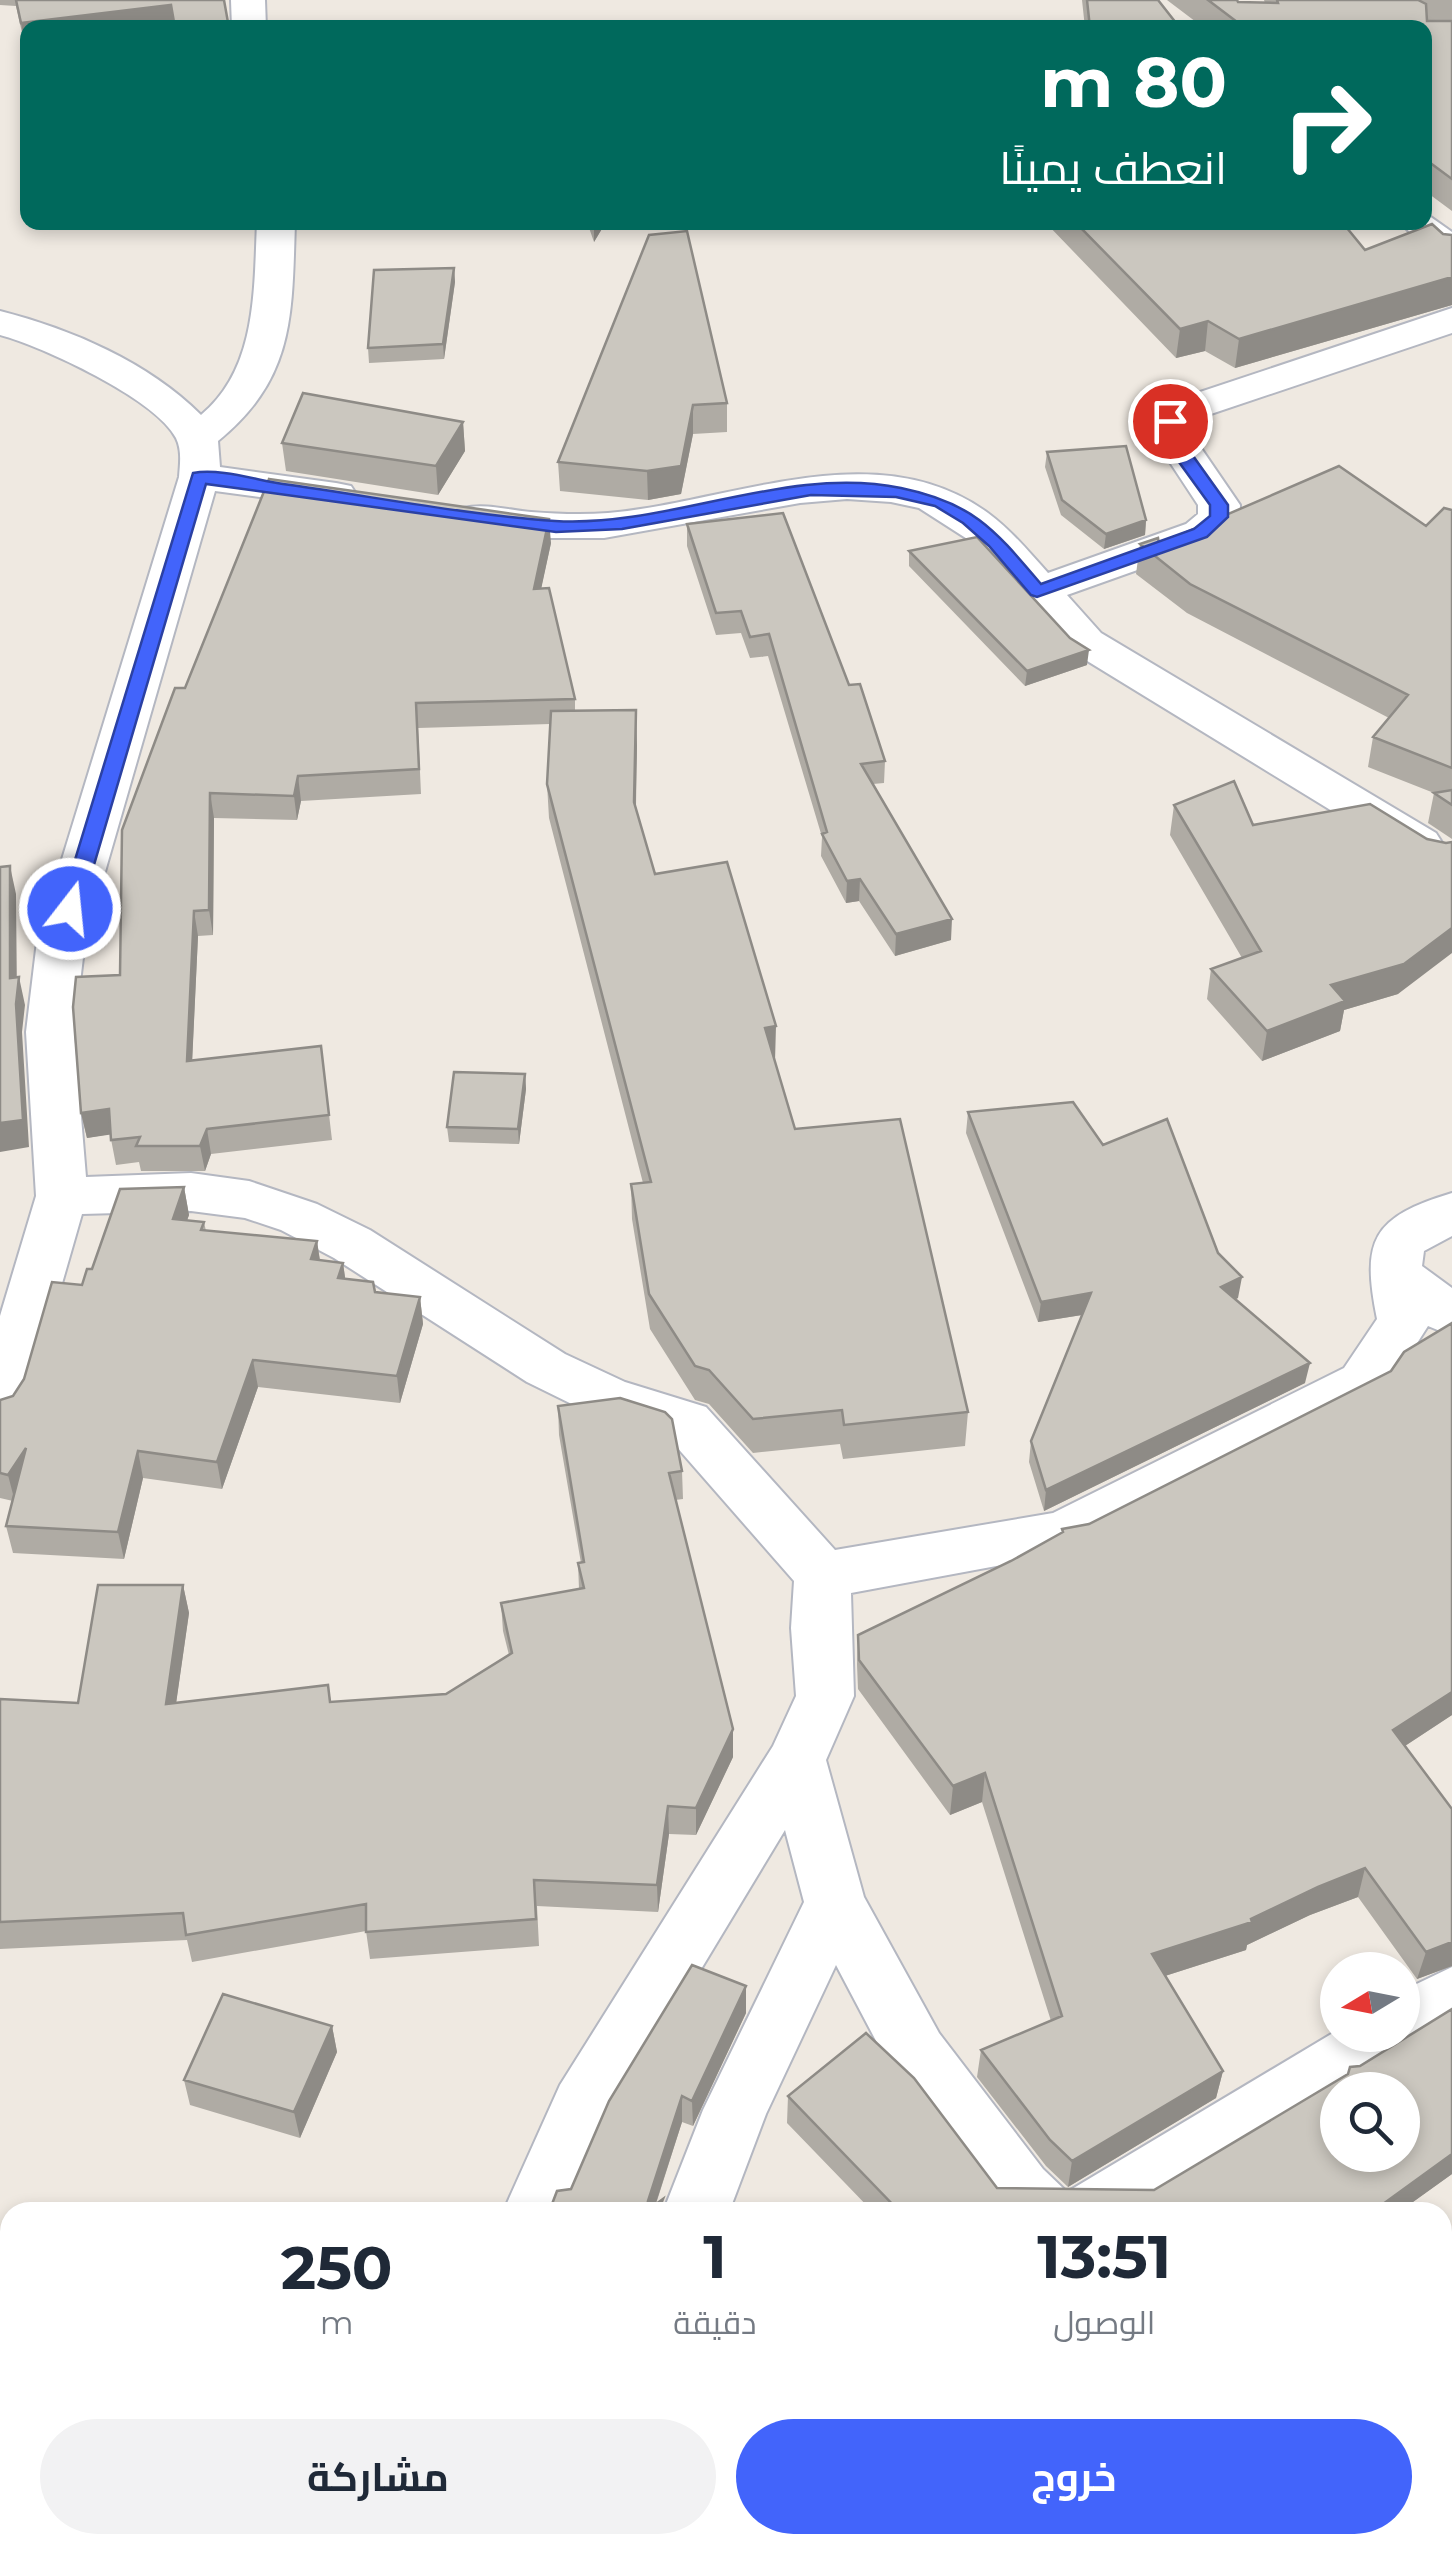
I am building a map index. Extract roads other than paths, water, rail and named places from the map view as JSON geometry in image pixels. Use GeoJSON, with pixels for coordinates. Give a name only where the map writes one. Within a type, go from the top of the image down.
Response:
{"type":"FeatureCollection","features":[{"type":"Feature","properties":{"kind":"street"},"geometry":{"type":"LineString","coordinates":[[0,1404],[24,1251],[62,1196],[50,1032],[62,941],[198,458],[243,397],[256,369],[274,277],[276,230]]}},
{"type":"Feature","properties":{"kind":"street"},"geometry":{"type":"LineString","coordinates":[[1426,230],[1452,251]]}},
{"type":"Feature","properties":{"kind":"street"},"geometry":{"type":"LineString","coordinates":[[1037,592],[1200,533],[1219,517],[1219,505],[1172,440],[1170,421],[1178,412],[1452,320]]}},
{"type":"Feature","properties":{"kind":"street"},"geometry":{"type":"LineString","coordinates":[[0,323],[90,356],[174,410],[198,458]]}},
{"type":"Feature","properties":{"kind":"street"},"geometry":{"type":"LineString","coordinates":[[198,458],[379,501]]}},
{"type":"Feature","properties":{"kind":"street"},"geometry":{"type":"LineString","coordinates":[[432,510],[521,524],[584,526],[622,524],[811,490],[896,492],[941,502],[996,542],[1086,642],[1448,852]]}},
{"type":"Feature","properties":{"kind":"street"},"geometry":{"type":"LineString","coordinates":[[62,1196],[191,1192],[249,1200],[299,1217],[352,1244],[546,1368],[607,1397],[688,1422],[823,1574],[820,1628],[825,1696],[796,1760],[583,2106],[540,2202]]}},
{"type":"Feature","properties":{"kind":"street"},"geometry":{"type":"LineString","coordinates":[[823,1574],[1063,1534],[1363,1384],[1404,1321],[1394,1273],[1400,1240],[1452,1212]]}},
{"type":"Feature","properties":{"kind":"street"},"geometry":{"type":"LineString","coordinates":[[1394,1273],[1452,1316]]}},
{"type":"Feature","properties":{"kind":"street"},"geometry":{"type":"LineString","coordinates":[[796,1760],[835,1902],[916,2053],[1020,2191],[1033,2202]]}},
{"type":"Feature","properties":{"kind":"street"},"geometry":{"type":"LineString","coordinates":[[700,2202],[735,2110],[835,1902]]}},
{"type":"Feature","properties":{"kind":"street"},"geometry":{"type":"LineString","coordinates":[[1420,2014],[1452,1995]]}},
{"type":"Feature","properties":{"kind":"street"},"geometry":{"type":"LineString","coordinates":[[1108,2202],[1358,2052]]}}]}
